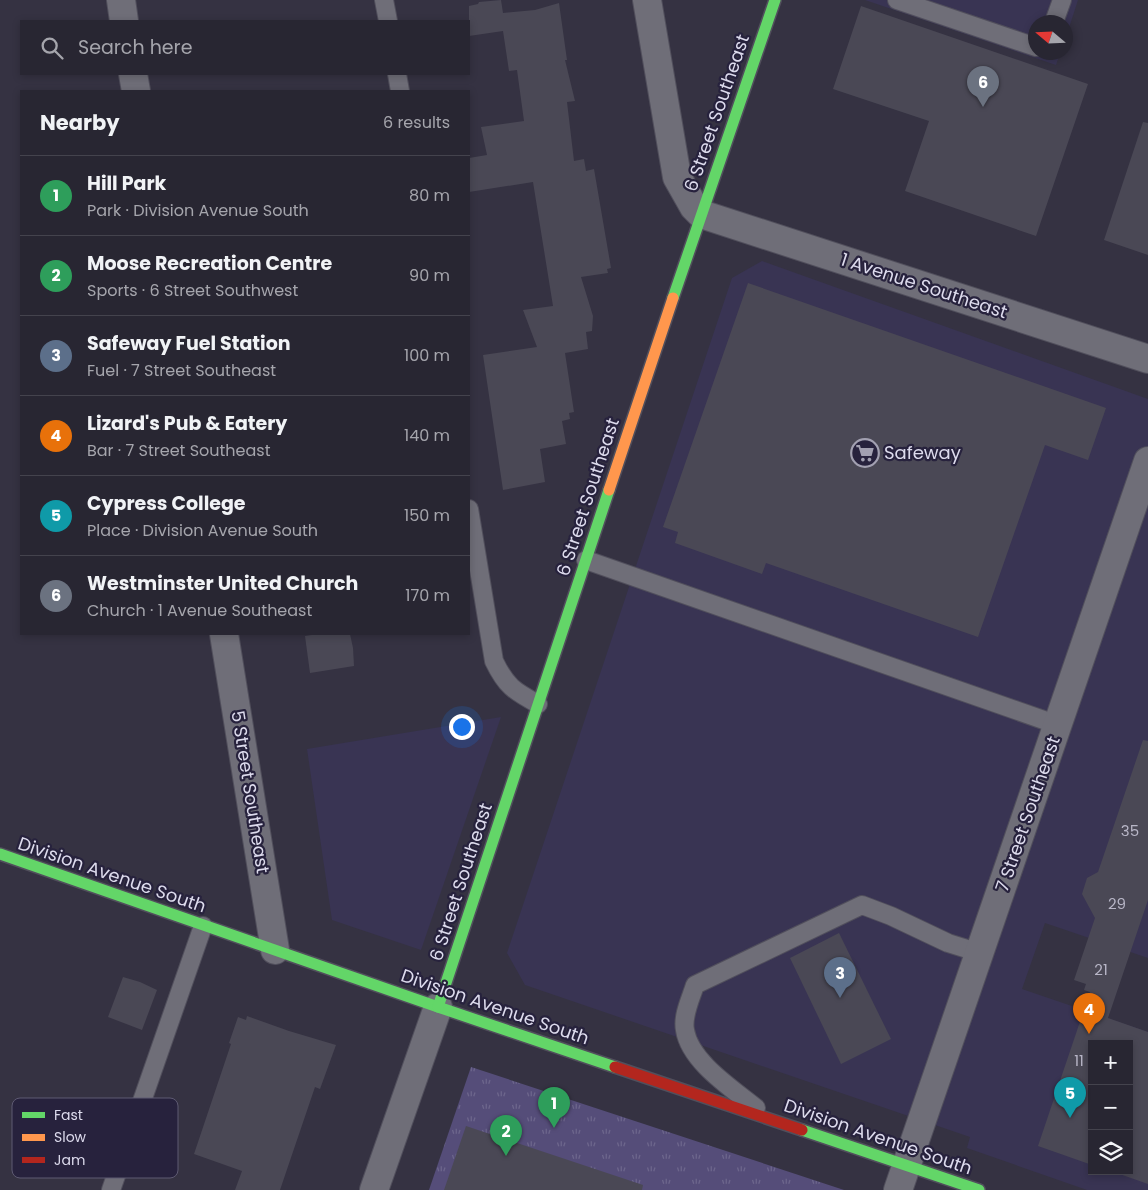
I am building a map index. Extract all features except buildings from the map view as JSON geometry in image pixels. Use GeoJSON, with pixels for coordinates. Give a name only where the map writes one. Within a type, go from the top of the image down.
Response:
{"type":"FeatureCollection","features":[{"type":"Feature","properties":{"kind":"street"},"geometry":{"type":"LineString","coordinates":[[121,0],[124,20]]}},
{"type":"Feature","properties":{"kind":"street"},"geometry":{"type":"LineString","coordinates":[[648,0],[677,177],[700,214]]}},
{"type":"Feature","properties":{"kind":"street","name":"6 Street Southeast"},"geometry":{"type":"LineString","coordinates":[[438,1007],[700,214],[775,0]]}},
{"type":"Feature","properties":{"kind":"street"},"geometry":{"type":"LineString","coordinates":[[133,75],[136,90]]}},
{"type":"Feature","properties":{"kind":"street","name":"1 Avenue Southeast"},"geometry":{"type":"LineString","coordinates":[[700,214],[1148,359]]}},
{"type":"Feature","properties":{"kind":"street","name":"7 Street Southeast"},"geometry":{"type":"LineString","coordinates":[[902,1178],[1148,461]]}},
{"type":"Feature","properties":{"kind":"street","name":"5 Street Southeast"},"geometry":{"type":"LineString","coordinates":[[224,635],[275,950]]}},
{"type":"Feature","properties":{"kind":"street","name":"Division Avenue South"},"geometry":{"type":"LineString","coordinates":[[1,849],[203,926],[768,1118],[902,1178],[979,1190]]}},
{"type":"Feature","properties":{"kind":"street"},"geometry":{"type":"LineString","coordinates":[[374,1190],[438,1007]]}},
{"type":"Feature","properties":{"kind":"lane"},"geometry":{"type":"LineString","coordinates":[[384,0],[388,20]]}},
{"type":"Feature","properties":{"kind":"lane"},"geometry":{"type":"LineString","coordinates":[[897,0],[1028,44]]}},
{"type":"Feature","properties":{"kind":"lane"},"geometry":{"type":"LineString","coordinates":[[1057,15],[1062,0]]}},
{"type":"Feature","properties":{"kind":"lane"},"geometry":{"type":"LineString","coordinates":[[397,75],[400,90]]}},
{"type":"Feature","properties":{"kind":"lane"},"geometry":{"type":"LineString","coordinates":[[470,515],[494,661],[501,676],[511,688],[538,704]]}},
{"type":"Feature","properties":{"kind":"lane"},"geometry":{"type":"LineString","coordinates":[[586,560],[1058,724]]}},
{"type":"Feature","properties":{"kind":"lane"},"geometry":{"type":"LineString","coordinates":[[768,1118],[710,1072],[690,1045],[684,1030],[695,986],[862,906],[891,916],[948,943],[980,953]]}},
{"type":"Feature","properties":{"kind":"lane"},"geometry":{"type":"LineString","coordinates":[[143,1098],[203,926]]}},
{"type":"Feature","properties":{"kind":"lane"},"geometry":{"type":"LineString","coordinates":[[111,1190],[115,1178]]}},
{"type":"Feature","properties":{"kind":"shaded area"},"geometry":{"type":"Polygon","coordinates":[[[865,0],[1078,0],[1073,15],[1028,15],[1028,55],[865,0]]]}},
{"type":"Feature","properties":{"kind":"shaded area"},"geometry":{"type":"Polygon","coordinates":[[[1041,60],[1058,60],[1056,65],[1041,60]]]}},
{"type":"Feature","properties":{"kind":"shaded area"},"geometry":{"type":"Polygon","coordinates":[[[762,261],[1148,399],[1148,958],[1045,923],[1022,989],[1148,1032],[1148,1190],[1087,1190],[967,1148],[970,1137],[525,985],[507,953],[732,278],[762,261]]]}},
{"type":"Feature","properties":{"kind":"shaded area"},"geometry":{"type":"Polygon","coordinates":[[[501,717],[421,950],[332,920],[307,749],[501,717]]]}},
{"type":"Feature","properties":{"kind":"green space"},"geometry":{"type":"Polygon","coordinates":[[[471,1067],[844,1190],[429,1190],[471,1067]]]}},
{"type":"Feature","properties":{"kind":"traffic: fast"},"geometry":{"type":"LineString","coordinates":[[673,298],[775,0]]}},
{"type":"Feature","properties":{"kind":"traffic: fast"},"geometry":{"type":"LineString","coordinates":[[438,1007],[609,490]]}},
{"type":"Feature","properties":{"kind":"traffic: fast"},"geometry":{"type":"LineString","coordinates":[[0,854],[615,1067]]}},
{"type":"Feature","properties":{"kind":"traffic: fast"},"geometry":{"type":"LineString","coordinates":[[802,1130],[979,1190]]}},
{"type":"Feature","properties":{"kind":"traffic: slow"},"geometry":{"type":"LineString","coordinates":[[609,490],[673,298]]}},
{"type":"Feature","properties":{"kind":"traffic: jam"},"geometry":{"type":"LineString","coordinates":[[615,1067],[802,1130]]}},
{"type":"Feature","properties":{"kind":"place","name":"Westminster United Church"},"geometry":{"type":"Point","coordinates":[983,107]}},
{"type":"Feature","properties":{"kind":"place","name":"Safeway"},"geometry":{"type":"Point","coordinates":[865,453]}},
{"type":"Feature","properties":{"kind":"place","name":"Safeway Fuel Station"},"geometry":{"type":"Point","coordinates":[840,998]}},
{"type":"Feature","properties":{"kind":"place","name":"Lizard's Pub & Eatery"},"geometry":{"type":"Point","coordinates":[1089,1034]}},
{"type":"Feature","properties":{"kind":"place","name":"Cypress College"},"geometry":{"type":"Point","coordinates":[1070,1118]}},
{"type":"Feature","properties":{"kind":"place","name":"Hill Park"},"geometry":{"type":"Point","coordinates":[554,1128]}},
{"type":"Feature","properties":{"kind":"place","name":"Moose Recreation Centre"},"geometry":{"type":"Point","coordinates":[506,1156]}}]}
